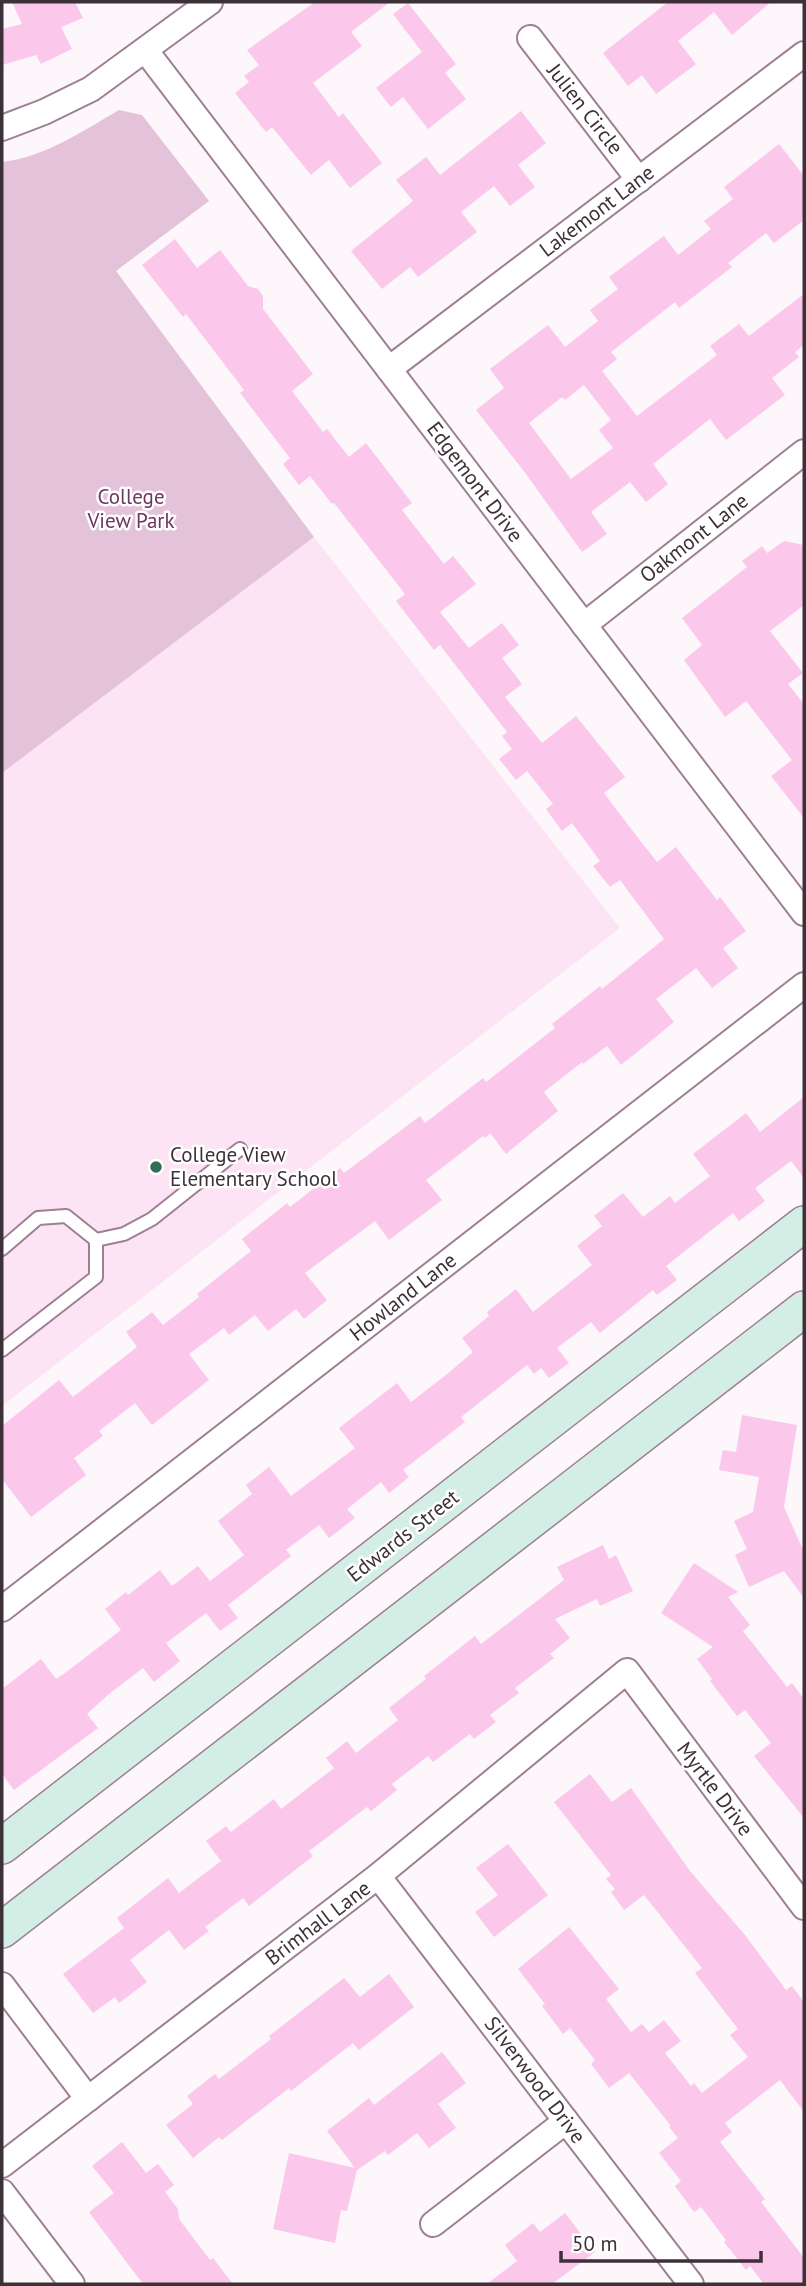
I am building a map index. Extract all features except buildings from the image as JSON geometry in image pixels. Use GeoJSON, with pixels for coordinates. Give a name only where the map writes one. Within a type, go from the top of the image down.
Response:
{"type":"FeatureCollection","features":[{"type":"Feature","properties":{"kind":"main road","name":"Edwards Street"},"geometry":{"type":"LineString","coordinates":[[2,1846],[804,1224]]}},
{"type":"Feature","properties":{"kind":"main road"},"geometry":{"type":"LineString","coordinates":[[2,1930],[804,1309]]}},
{"type":"Feature","properties":{"kind":"street"},"geometry":{"type":"LineString","coordinates":[[2,128],[44,112],[91,89],[211,2]]}},
{"type":"Feature","properties":{"kind":"street","name":"Julien Circle"},"geometry":{"type":"LineString","coordinates":[[530,38],[639,180]]}},
{"type":"Feature","properties":{"kind":"street","name":"Edgemont Drive"},"geometry":{"type":"LineString","coordinates":[[146,51],[804,913]]}},
{"type":"Feature","properties":{"kind":"street","name":"Lakemont Lane"},"geometry":{"type":"LineString","coordinates":[[389,369],[804,54]]}},
{"type":"Feature","properties":{"kind":"street","name":"Oakmont Lane"},"geometry":{"type":"LineString","coordinates":[[584,625],[804,452]]}},
{"type":"Feature","properties":{"kind":"street","name":"Howland Lane"},"geometry":{"type":"LineString","coordinates":[[2,1609],[804,985]]}},
{"type":"Feature","properties":{"kind":"street","name":"Brimhall Lane"},"geometry":{"type":"LineString","coordinates":[[2,2165],[379,1876],[626,1671]]}},
{"type":"Feature","properties":{"kind":"street","name":"Myrtle Drive"},"geometry":{"type":"LineString","coordinates":[[626,1671],[804,1907]]}},
{"type":"Feature","properties":{"kind":"street","name":"Silverwood Drive"},"geometry":{"type":"LineString","coordinates":[[379,1876],[691,2284]]}},
{"type":"Feature","properties":{"kind":"street"},"geometry":{"type":"LineString","coordinates":[[2,1985],[88,2099]]}},
{"type":"Feature","properties":{"kind":"street"},"geometry":{"type":"LineString","coordinates":[[433,2224],[566,2121]]}},
{"type":"Feature","properties":{"kind":"street"},"geometry":{"type":"LineString","coordinates":[[2,2192],[72,2284]]}},
{"type":"Feature","properties":{"kind":"lane"},"geometry":{"type":"LineString","coordinates":[[96,1240],[124,1234],[152,1219],[240,1149]]}},
{"type":"Feature","properties":{"kind":"lane"},"geometry":{"type":"LineString","coordinates":[[2,1249],[38,1218],[66,1216],[96,1240]]}},
{"type":"Feature","properties":{"kind":"lane"},"geometry":{"type":"LineString","coordinates":[[2,1350],[96,1277],[96,1240]]}},
{"type":"Feature","properties":{"kind":"shaded area","name":"College View Elementary School"},"geometry":{"type":"Polygon","coordinates":[[[314,537],[620,928],[2,1406],[2,773],[314,537]]]}},
{"type":"Feature","properties":{"kind":"green space","name":"College View Park"},"geometry":{"type":"Polygon","coordinates":[[[119,110],[142,115],[209,201],[116,271],[314,537],[2,773],[2,162],[48,149],[119,110]]]}},
{"type":"Feature","properties":{"kind":"place","name":"College View Elementary School"},"geometry":{"type":"Point","coordinates":[156,1167]}}]}
